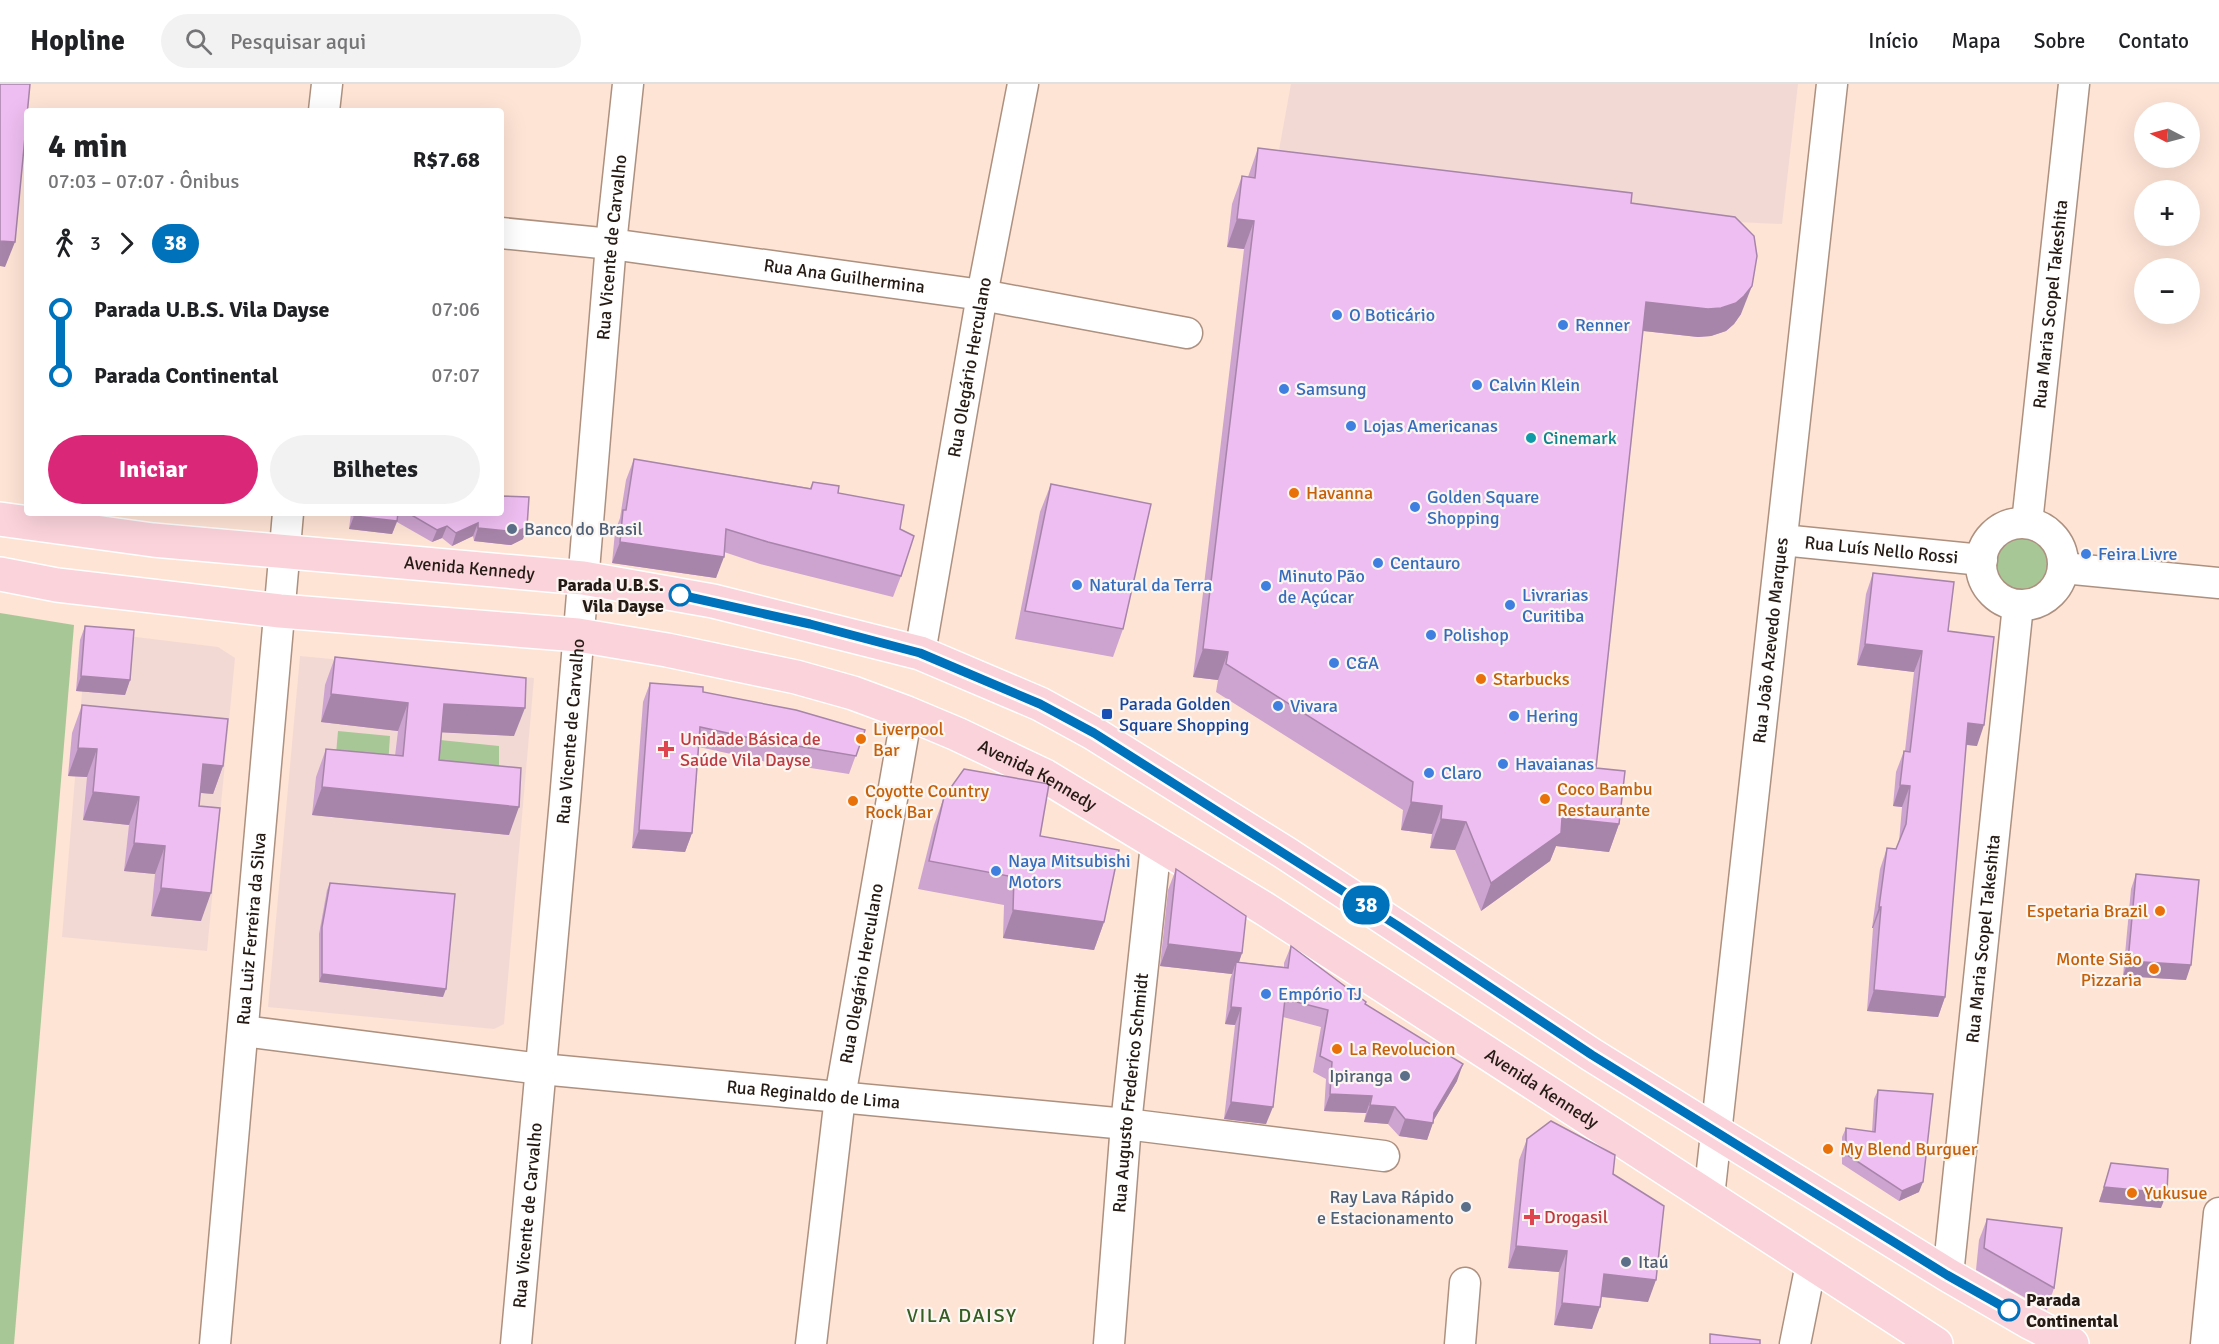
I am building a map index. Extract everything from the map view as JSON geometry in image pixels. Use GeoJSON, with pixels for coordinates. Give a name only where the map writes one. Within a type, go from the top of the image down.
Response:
{"type":"FeatureCollection","features":[{"type":"Feature","properties":{"kind":"main road","name":"Avenida Kennedy"},"geometry":{"type":"LineString","coordinates":[[0,519],[153,540],[583,578],[713,601],[920,653],[1040,704],[1094,733],[1296,860],[1592,1055],[1947,1275],[2072,1344]]}},
{"type":"Feature","properties":{"kind":"main road","name":"Avenida Kennedy"},"geometry":{"type":"LineString","coordinates":[[0,574],[57,585],[280,611],[578,635],[796,677],[853,693],[907,713],[1045,776],[1156,844],[1358,969],[1936,1344]]}},
{"type":"Feature","properties":{"kind":"street"},"geometry":{"type":"LineString","coordinates":[[324,108],[327,84]]}},
{"type":"Feature","properties":{"kind":"street","name":"Rua Vicente de Carvalho"},"geometry":{"type":"LineString","coordinates":[[516,1344],[611,243],[628,84]]}},
{"type":"Feature","properties":{"kind":"street","name":"Rua Olegário Herculano"},"geometry":{"type":"LineString","coordinates":[[920,653],[982,295],[1023,84]]}},
{"type":"Feature","properties":{"kind":"street","name":"Rua João Azevedo Marques"},"geometry":{"type":"LineString","coordinates":[[1709,1197],[1832,84]]}},
{"type":"Feature","properties":{"kind":"street","name":"Rua Maria Scopel Takeshita"},"geometry":{"type":"LineString","coordinates":[[2026,523],[2074,84]]}},
{"type":"Feature","properties":{"kind":"street","name":"Rua Ana Guilhermina"},"geometry":{"type":"LineString","coordinates":[[504,233],[611,243],[982,295],[1187,333]]}},
{"type":"Feature","properties":{"kind":"street","name":"Rua Luiz Ferreira da Silva"},"geometry":{"type":"LineString","coordinates":[[215,1344],[288,516]]}},
{"type":"Feature","properties":{"kind":"street"},"geometry":{"type":"LineString","coordinates":[[2026,523],[2039,526],[2050,533],[2062,555],[2063,568],[2060,581],[2043,599],[2031,604],[2018,604],[2006,601],[1987,585],[1982,573],[1982,560],[1985,548],[1997,532],[2014,524],[2026,523]]}},
{"type":"Feature","properties":{"kind":"street","name":"Rua Luís Nello Rossi"},"geometry":{"type":"LineString","coordinates":[[1782,540],[1982,560]]}},
{"type":"Feature","properties":{"kind":"street"},"geometry":{"type":"LineString","coordinates":[[2063,568],[2219,583]]}},
{"type":"Feature","properties":{"kind":"street","name":"Rua Maria Scopel Takeshita"},"geometry":{"type":"LineString","coordinates":[[1947,1275],[2018,604]]}},
{"type":"Feature","properties":{"kind":"street","name":"Rua Olegário Herculano"},"geometry":{"type":"LineString","coordinates":[[811,1344],[840,1097],[907,713]]}},
{"type":"Feature","properties":{"kind":"street","name":"Rua Augusto Frederico Schmidt"},"geometry":{"type":"LineString","coordinates":[[1109,1344],[1126,1124],[1156,844]]}},
{"type":"Feature","properties":{"kind":"street","name":"Rua Reginaldo de Lima"},"geometry":{"type":"LineString","coordinates":[[244,1031],[541,1069],[1126,1124],[1384,1156]]}},
{"type":"Feature","properties":{"kind":"street"},"geometry":{"type":"LineString","coordinates":[[2206,1344],[2219,1213]]}},
{"type":"Feature","properties":{"kind":"street"},"geometry":{"type":"LineString","coordinates":[[1795,1344],[1811,1264]]}},
{"type":"Feature","properties":{"kind":"street"},"geometry":{"type":"LineString","coordinates":[[1460,1344],[1465,1283]]}},
{"type":"Feature","properties":{"kind":"shaded area"},"geometry":{"type":"Polygon","coordinates":[[[1291,84],[1798,84],[1782,224],[1647,218],[1275,172],[1291,84]]]}},
{"type":"Feature","properties":{"kind":"shaded area"},"geometry":{"type":"Polygon","coordinates":[[[87,631],[218,647],[235,658],[207,951],[62,937],[87,631]]]}},
{"type":"Feature","properties":{"kind":"shaded area"},"geometry":{"type":"Polygon","coordinates":[[[300,656],[534,678],[504,1024],[494,1029],[268,1007],[300,656]]]}},
{"type":"Feature","properties":{"kind":"green space"},"geometry":{"type":"Polygon","coordinates":[[[2023,533],[2035,535],[2045,542],[2052,552],[2054,564],[2052,576],[2045,586],[2035,593],[2023,595],[2011,593],[2001,586],[1994,576],[1992,564],[1994,552],[2001,542],[2011,535],[2023,533]]]}},
{"type":"Feature","properties":{"kind":"green space"},"geometry":{"type":"Polygon","coordinates":[[[0,613],[74,625],[14,1344],[0,1344],[0,613]]]}},
{"type":"Feature","properties":{"kind":"green space"},"geometry":{"type":"Polygon","coordinates":[[[338,731],[390,736],[387,781],[334,777],[338,731]]]}},
{"type":"Feature","properties":{"kind":"green space"},"geometry":{"type":"Polygon","coordinates":[[[440,740],[499,746],[499,789],[435,786],[440,740]]]}},
{"type":"Feature","properties":{"kind":"building"},"geometry":{"type":"Polygon","coordinates":[[[0,84],[30,84],[28,108],[24,108],[24,147],[15,242],[0,241],[0,84]]]}},
{"type":"Feature","properties":{"kind":"building","name":"Golden Square Shopping"},"geometry":{"type":"Polygon","coordinates":[[[1258,148],[1632,193],[1631,203],[1735,217],[1754,236],[1757,256],[1752,286],[1736,303],[1708,309],[1646,302],[1596,768],[1625,771],[1619,824],[1562,818],[1561,833],[1491,883],[1466,822],[1441,819],[1442,806],[1411,802],[1413,782],[1226,664],[1228,652],[1203,649],[1254,221],[1237,219],[1242,176],[1255,178],[1258,148]]]}},
{"type":"Feature","properties":{"kind":"building"},"geometry":{"type":"Polygon","coordinates":[[[634,459],[811,489],[813,482],[839,486],[838,493],[904,505],[900,529],[914,536],[901,576],[726,529],[724,557],[620,542],[623,510],[626,510],[634,459]]]}},
{"type":"Feature","properties":{"kind":"building","name":"Natural da Terra"},"geometry":{"type":"Polygon","coordinates":[[[1051,484],[1151,504],[1123,629],[1025,611],[1051,484]]]}},
{"type":"Feature","properties":{"kind":"building"},"geometry":{"type":"Polygon","coordinates":[[[504,496],[529,497],[527,527],[516,532],[478,528],[478,523],[456,533],[447,526],[437,530],[413,516],[504,516],[504,496]]]}},
{"type":"Feature","properties":{"kind":"building"},"geometry":{"type":"Polygon","coordinates":[[[354,516],[398,516],[397,521],[354,516]]]}},
{"type":"Feature","properties":{"kind":"building"},"geometry":{"type":"Polygon","coordinates":[[[1873,573],[1954,582],[1948,631],[1994,637],[1984,725],[1968,723],[1945,997],[1874,990],[1881,907],[1879,907],[1887,848],[1896,849],[1906,824],[1910,786],[1900,785],[1904,751],[1910,752],[1922,651],[1865,644],[1873,573]]]}},
{"type":"Feature","properties":{"kind":"building"},"geometry":{"type":"Polygon","coordinates":[[[85,626],[134,630],[130,680],[81,676],[85,626]]]}},
{"type":"Feature","properties":{"kind":"building"},"geometry":{"type":"Polygon","coordinates":[[[335,657],[526,678],[525,708],[444,704],[439,760],[521,768],[519,807],[322,787],[326,749],[403,756],[408,703],[331,694],[335,657]]]}},
{"type":"Feature","properties":{"kind":"building"},"geometry":{"type":"Polygon","coordinates":[[[650,683],[703,687],[703,692],[796,710],[865,730],[856,756],[792,745],[791,747],[700,727],[692,833],[639,830],[650,683]]]}},
{"type":"Feature","properties":{"kind":"building"},"geometry":{"type":"Polygon","coordinates":[[[82,705],[228,719],[223,766],[203,764],[199,806],[220,808],[211,893],[161,888],[165,846],[134,843],[139,797],[93,792],[97,749],[78,748],[82,705]]]}},
{"type":"Feature","properties":{"kind":"building","name":"Naya Mitsubishi Motors"},"geometry":{"type":"Polygon","coordinates":[[[964,769],[1049,784],[1040,836],[1119,850],[1104,922],[1013,910],[1014,877],[929,861],[944,797],[964,769]]]}},
{"type":"Feature","properties":{"kind":"building"},"geometry":{"type":"Polygon","coordinates":[[[1176,869],[1246,916],[1242,953],[1168,944],[1176,869]]]}},
{"type":"Feature","properties":{"kind":"building"},"geometry":{"type":"Polygon","coordinates":[[[2136,874],[2199,880],[2191,965],[2128,961],[2136,874]]]}},
{"type":"Feature","properties":{"kind":"building"},"geometry":{"type":"Polygon","coordinates":[[[330,883],[455,894],[446,989],[322,974],[322,927],[330,883]]]}},
{"type":"Feature","properties":{"kind":"building"},"geometry":{"type":"Polygon","coordinates":[[[1291,946],[1366,1002],[1365,1004],[1463,1064],[1434,1113],[1433,1123],[1405,1119],[1395,1107],[1370,1105],[1372,1096],[1330,1094],[1332,1062],[1320,1056],[1328,1010],[1285,999],[1273,1107],[1231,1102],[1241,1008],[1231,1007],[1236,962],[1288,968],[1291,946]]]}},
{"type":"Feature","properties":{"kind":"building"},"geometry":{"type":"Polygon","coordinates":[[[1878,1090],[1933,1094],[1923,1182],[1902,1191],[1846,1154],[1846,1128],[1875,1132],[1878,1090]]]}},
{"type":"Feature","properties":{"kind":"building"},"geometry":{"type":"Polygon","coordinates":[[[1551,1121],[1615,1155],[1613,1174],[1664,1206],[1656,1280],[1604,1274],[1600,1307],[1562,1303],[1567,1251],[1516,1246],[1527,1139],[1551,1121]]]}},
{"type":"Feature","properties":{"kind":"building"},"geometry":{"type":"Polygon","coordinates":[[[2111,1163],[2168,1169],[2167,1193],[2104,1187],[2111,1163]]]}},
{"type":"Feature","properties":{"kind":"building"},"geometry":{"type":"Polygon","coordinates":[[[1987,1219],[2062,1228],[2054,1288],[1984,1248],[1987,1219]]]}},
{"type":"Feature","properties":{"kind":"building"},"geometry":{"type":"Polygon","coordinates":[[[1710,1334],[1760,1340],[1760,1344],[1710,1344],[1710,1334]]]}},
{"type":"Feature","properties":{"kind":"bus line","name":"38"},"geometry":{"type":"LineString","coordinates":[[680,595],[810,624],[920,653],[1040,704],[1094,733],[1287,854],[1592,1055],[1947,1275],[2009,1310]]}},
{"type":"Feature","properties":{"kind":"place","name":"O Boticário"},"geometry":{"type":"Point","coordinates":[1337,315]}},
{"type":"Feature","properties":{"kind":"place","name":"Renner"},"geometry":{"type":"Point","coordinates":[1563,325]}},
{"type":"Feature","properties":{"kind":"place","name":"Calvin Klein"},"geometry":{"type":"Point","coordinates":[1477,385]}},
{"type":"Feature","properties":{"kind":"place","name":"Samsung"},"geometry":{"type":"Point","coordinates":[1284,389]}},
{"type":"Feature","properties":{"kind":"place","name":"Lojas Americanas"},"geometry":{"type":"Point","coordinates":[1351,426]}},
{"type":"Feature","properties":{"kind":"place","name":"Cinemark"},"geometry":{"type":"Point","coordinates":[1531,438]}},
{"type":"Feature","properties":{"kind":"place","name":"Havanna"},"geometry":{"type":"Point","coordinates":[1294,493]}},
{"type":"Feature","properties":{"kind":"place","name":"Golden Square Shopping"},"geometry":{"type":"Point","coordinates":[1415,507]}},
{"type":"Feature","properties":{"kind":"place","name":"Banco do Brasil"},"geometry":{"type":"Point","coordinates":[512,529]}},
{"type":"Feature","properties":{"kind":"place","name":"Feira Livre"},"geometry":{"type":"Point","coordinates":[2086,554]}},
{"type":"Feature","properties":{"kind":"place","name":"Centauro"},"geometry":{"type":"Point","coordinates":[1378,563]}},
{"type":"Feature","properties":{"kind":"place","name":"Natural da Terra"},"geometry":{"type":"Point","coordinates":[1077,585]}},
{"type":"Feature","properties":{"kind":"place","name":"Minuto Pão de Açúcar"},"geometry":{"type":"Point","coordinates":[1266,586]}},
{"type":"Feature","properties":{"kind":"place","name":"Parada U.B.S. Vila Dayse"},"geometry":{"type":"Point","coordinates":[680,595]}},
{"type":"Feature","properties":{"kind":"place","name":"Livrarias Curitiba"},"geometry":{"type":"Point","coordinates":[1510,605]}},
{"type":"Feature","properties":{"kind":"place","name":"Polishop"},"geometry":{"type":"Point","coordinates":[1431,635]}},
{"type":"Feature","properties":{"kind":"place","name":"C&A"},"geometry":{"type":"Point","coordinates":[1334,663]}},
{"type":"Feature","properties":{"kind":"place","name":"Starbucks"},"geometry":{"type":"Point","coordinates":[1481,679]}},
{"type":"Feature","properties":{"kind":"place","name":"Vivara"},"geometry":{"type":"Point","coordinates":[1278,706]}},
{"type":"Feature","properties":{"kind":"place","name":"Parada Golden Square Shopping"},"geometry":{"type":"Point","coordinates":[1107,714]}},
{"type":"Feature","properties":{"kind":"place","name":"Hering"},"geometry":{"type":"Point","coordinates":[1514,716]}},
{"type":"Feature","properties":{"kind":"place","name":"Liverpool Bar"},"geometry":{"type":"Point","coordinates":[861,739]}},
{"type":"Feature","properties":{"kind":"place","name":"Unidade Básica de Saúde Vila Dayse"},"geometry":{"type":"Point","coordinates":[666,749]}},
{"type":"Feature","properties":{"kind":"place","name":"Havaianas"},"geometry":{"type":"Point","coordinates":[1503,764]}},
{"type":"Feature","properties":{"kind":"place","name":"Claro"},"geometry":{"type":"Point","coordinates":[1429,773]}},
{"type":"Feature","properties":{"kind":"place","name":"Coco Bambu Restaurante"},"geometry":{"type":"Point","coordinates":[1545,799]}},
{"type":"Feature","properties":{"kind":"place","name":"Coyotte Country Rock Bar"},"geometry":{"type":"Point","coordinates":[853,801]}},
{"type":"Feature","properties":{"kind":"place","name":"Naya Mitsubishi Motors"},"geometry":{"type":"Point","coordinates":[996,871]}},
{"type":"Feature","properties":{"kind":"place","name":"Espetaria Brazil"},"geometry":{"type":"Point","coordinates":[2160,911]}},
{"type":"Feature","properties":{"kind":"place","name":"Monte Sião Pizzaria"},"geometry":{"type":"Point","coordinates":[2154,969]}},
{"type":"Feature","properties":{"kind":"place","name":"Empório TJ"},"geometry":{"type":"Point","coordinates":[1266,994]}},
{"type":"Feature","properties":{"kind":"place","name":"La Revolucion"},"geometry":{"type":"Point","coordinates":[1337,1049]}},
{"type":"Feature","properties":{"kind":"place","name":"Ipiranga"},"geometry":{"type":"Point","coordinates":[1405,1076]}},
{"type":"Feature","properties":{"kind":"place","name":"My Blend Burguer"},"geometry":{"type":"Point","coordinates":[1828,1149]}},
{"type":"Feature","properties":{"kind":"place","name":"Yukusue"},"geometry":{"type":"Point","coordinates":[2132,1193]}},
{"type":"Feature","properties":{"kind":"place","name":"Ray Lava Rápido e Estacionamento"},"geometry":{"type":"Point","coordinates":[1466,1207]}},
{"type":"Feature","properties":{"kind":"place","name":"Drogasil"},"geometry":{"type":"Point","coordinates":[1532,1217]}},
{"type":"Feature","properties":{"kind":"place","name":"Itaú"},"geometry":{"type":"Point","coordinates":[1626,1262]}},
{"type":"Feature","properties":{"kind":"place","name":"Parada Continental"},"geometry":{"type":"Point","coordinates":[2009,1310]}},
{"type":"Feature","properties":{"kind":"district","name":"VILA DAISY"},"geometry":{"type":"Point","coordinates":[962,1315]}}]}
